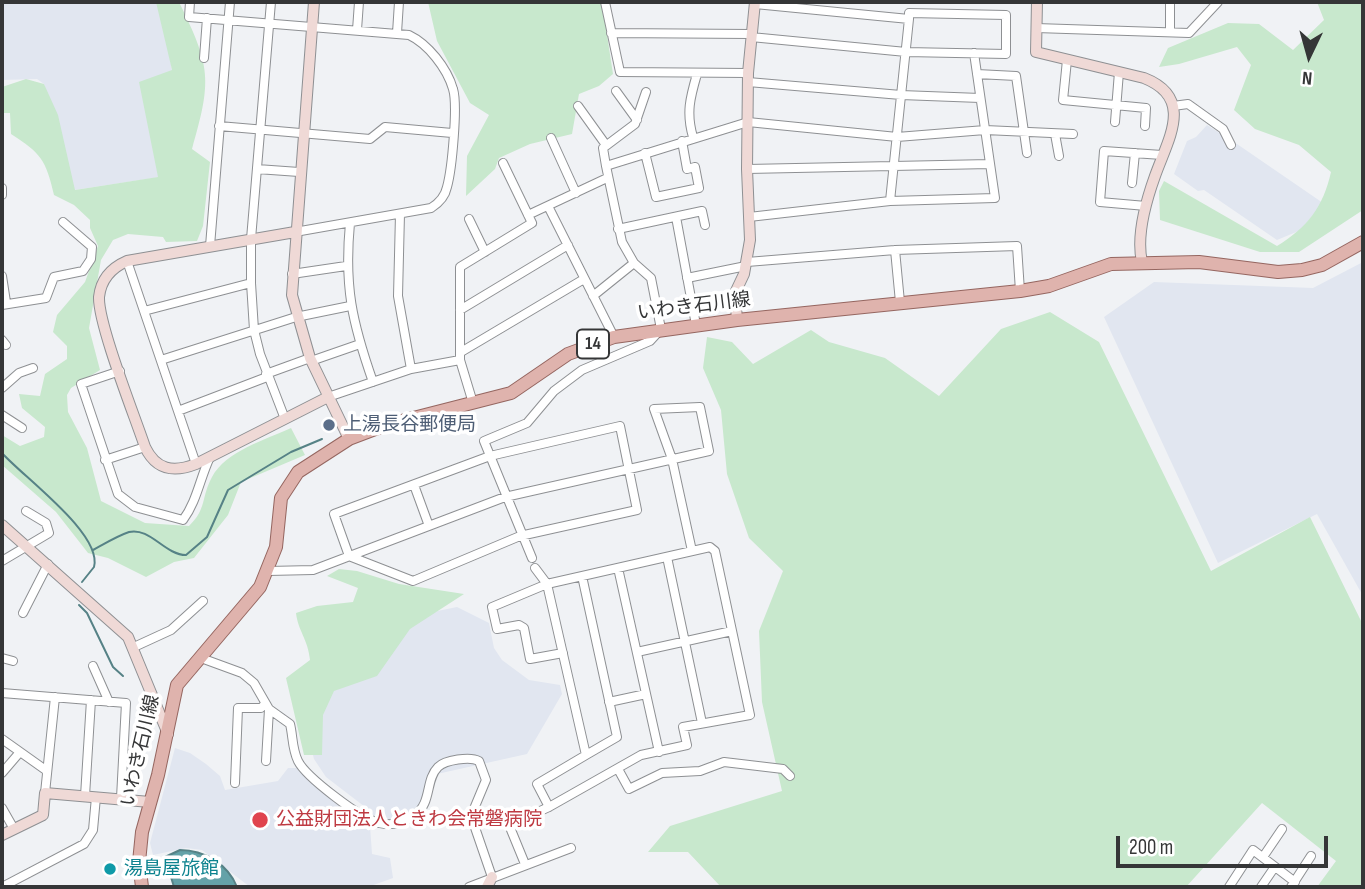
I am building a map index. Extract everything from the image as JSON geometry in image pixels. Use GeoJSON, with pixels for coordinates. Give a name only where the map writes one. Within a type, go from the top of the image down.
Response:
{"type":"FeatureCollection","features":[{"type":"Feature","properties":{"kind":"main road","name":"いわき石川線"},"geometry":{"type":"LineString","coordinates":[[142,887],[139,851],[177,685],[251,601],[268,571],[276,547],[279,508],[285,489],[299,472],[349,439],[407,418],[511,393],[568,354],[614,337],[737,320],[1020,292],[1049,286],[1111,264],[1199,262],[1293,271],[1322,265],[1363,242]]}},
{"type":"Feature","properties":{"kind":"street"},"geometry":{"type":"LineString","coordinates":[[190,2],[189,17],[409,35],[425,46],[450,80],[455,101],[444,195],[431,208],[127,261],[109,272],[99,298],[100,308],[145,447],[150,457],[165,468],[183,469],[195,464],[328,397],[411,369],[461,356],[584,279]]}},
{"type":"Feature","properties":{"kind":"street"},"geometry":{"type":"LineString","coordinates":[[210,246],[230,2]]}},
{"type":"Feature","properties":{"kind":"street"},"geometry":{"type":"LineString","coordinates":[[271,2],[251,239],[251,283],[254,330],[266,375],[285,419]]}},
{"type":"Feature","properties":{"kind":"street"},"geometry":{"type":"LineString","coordinates":[[314,2],[292,274],[296,317],[310,359],[349,439]]}},
{"type":"Feature","properties":{"kind":"street"},"geometry":{"type":"LineString","coordinates":[[357,30],[359,2]]}},
{"type":"Feature","properties":{"kind":"street"},"geometry":{"type":"LineString","coordinates":[[397,33],[399,2]]}},
{"type":"Feature","properties":{"kind":"street"},"geometry":{"type":"LineString","coordinates":[[605,2],[620,72],[748,77],[901,95],[981,98]]}},
{"type":"Feature","properties":{"kind":"street"},"geometry":{"type":"LineString","coordinates":[[1037,2],[1036,52],[1155,82],[1165,90],[1173,106],[1174,122],[1146,206],[1140,252],[1142,262]]}},
{"type":"Feature","properties":{"kind":"street"},"geometry":{"type":"LineString","coordinates":[[1170,2],[1170,32]]}},
{"type":"Feature","properties":{"kind":"street"},"geometry":{"type":"LineString","coordinates":[[1036,28],[1189,33],[1218,2]]}},
{"type":"Feature","properties":{"kind":"street"},"geometry":{"type":"LineString","coordinates":[[737,320],[735,293],[747,264],[750,240],[747,169],[748,77],[755,3],[909,19]]}},
{"type":"Feature","properties":{"kind":"street"},"geometry":{"type":"LineString","coordinates":[[611,33],[751,35],[905,51],[1006,54],[1006,15],[909,13],[909,19],[905,51],[890,201]]}},
{"type":"Feature","properties":{"kind":"street"},"geometry":{"type":"LineString","coordinates":[[204,58],[207,18]]}},
{"type":"Feature","properties":{"kind":"street"},"geometry":{"type":"LineString","coordinates":[[749,217],[890,201],[995,198],[974,53]]}},
{"type":"Feature","properties":{"kind":"street"},"geometry":{"type":"LineString","coordinates":[[1067,60],[1063,100],[1146,108],[1145,126]]}},
{"type":"Feature","properties":{"kind":"street"},"geometry":{"type":"LineString","coordinates":[[1115,122],[1119,72]]}},
{"type":"Feature","properties":{"kind":"street"},"geometry":{"type":"LineString","coordinates":[[693,137],[688,119],[688,104],[697,74]]}},
{"type":"Feature","properties":{"kind":"street"},"geometry":{"type":"LineString","coordinates":[[977,74],[1016,76],[1027,153]]}},
{"type":"Feature","properties":{"kind":"street"},"geometry":{"type":"LineString","coordinates":[[617,91],[637,120]]}},
{"type":"Feature","properties":{"kind":"street"},"geometry":{"type":"LineString","coordinates":[[531,558],[520,537],[484,441],[527,423],[554,391],[582,370],[650,341],[661,329],[651,278],[634,263],[618,229],[603,148],[637,120],[646,92]]}},
{"type":"Feature","properties":{"kind":"street"},"geometry":{"type":"LineString","coordinates":[[1173,106],[1188,104],[1223,129],[1231,145]]}},
{"type":"Feature","properties":{"kind":"street"},"geometry":{"type":"LineString","coordinates":[[578,106],[606,145]]}},
{"type":"Feature","properties":{"kind":"street"},"geometry":{"type":"LineString","coordinates":[[606,166],[748,122],[897,136],[985,130],[1073,134]]}},
{"type":"Feature","properties":{"kind":"street"},"geometry":{"type":"LineString","coordinates":[[219,126],[370,139],[386,127],[452,132]]}},
{"type":"Feature","properties":{"kind":"street"},"geometry":{"type":"LineString","coordinates":[[1055,134],[1059,156]]}},
{"type":"Feature","properties":{"kind":"street"},"geometry":{"type":"LineString","coordinates":[[551,138],[576,193]]}},
{"type":"Feature","properties":{"kind":"street"},"geometry":{"type":"LineString","coordinates":[[645,153],[656,197],[699,188],[695,167],[687,169],[682,141]]}},
{"type":"Feature","properties":{"kind":"street"},"geometry":{"type":"LineString","coordinates":[[1146,206],[1100,202],[1104,150],[1162,155]]}},
{"type":"Feature","properties":{"kind":"street"},"geometry":{"type":"LineString","coordinates":[[1132,183],[1135,153]]}},
{"type":"Feature","properties":{"kind":"street"},"geometry":{"type":"LineString","coordinates":[[473,403],[461,356],[460,267],[532,223],[503,163]]}},
{"type":"Feature","properties":{"kind":"street"},"geometry":{"type":"LineString","coordinates":[[747,169],[990,164]]}},
{"type":"Feature","properties":{"kind":"street"},"geometry":{"type":"LineString","coordinates":[[257,169],[299,172]]}},
{"type":"Feature","properties":{"kind":"street"},"geometry":{"type":"LineString","coordinates":[[528,215],[607,178]]}},
{"type":"Feature","properties":{"kind":"street"},"geometry":{"type":"LineString","coordinates":[[2,188],[2,195]]}},
{"type":"Feature","properties":{"kind":"street"},"geometry":{"type":"LineString","coordinates":[[548,206],[614,337]]}},
{"type":"Feature","properties":{"kind":"street"},"geometry":{"type":"LineString","coordinates":[[618,229],[702,211],[705,225]]}},
{"type":"Feature","properties":{"kind":"street"},"geometry":{"type":"LineString","coordinates":[[400,214],[398,296],[411,369]]}},
{"type":"Feature","properties":{"kind":"street"},"geometry":{"type":"LineString","coordinates":[[676,217],[696,325]]}},
{"type":"Feature","properties":{"kind":"street"},"geometry":{"type":"LineString","coordinates":[[469,219],[485,252]]}},
{"type":"Feature","properties":{"kind":"street"},"geometry":{"type":"LineString","coordinates":[[2,276],[4,304],[46,298],[54,277],[83,271],[92,259],[92,247],[62,222]]}},
{"type":"Feature","properties":{"kind":"street"},"geometry":{"type":"LineString","coordinates":[[350,223],[346,266],[350,306],[373,382]]}},
{"type":"Feature","properties":{"kind":"street"},"geometry":{"type":"LineString","coordinates":[[460,310],[568,245]]}},
{"type":"Feature","properties":{"kind":"street"},"geometry":{"type":"LineString","coordinates":[[687,278],[747,264],[895,250],[1017,246],[1020,292]]}},
{"type":"Feature","properties":{"kind":"street"},"geometry":{"type":"LineString","coordinates":[[895,250],[900,302]]}},
{"type":"Feature","properties":{"kind":"street"},"geometry":{"type":"LineString","coordinates":[[127,261],[195,464]]}},
{"type":"Feature","properties":{"kind":"street"},"geometry":{"type":"LineString","coordinates":[[593,296],[634,263]]}},
{"type":"Feature","properties":{"kind":"street"},"geometry":{"type":"LineString","coordinates":[[292,274],[346,266]]}},
{"type":"Feature","properties":{"kind":"street"},"geometry":{"type":"LineString","coordinates":[[144,311],[251,283]]}},
{"type":"Feature","properties":{"kind":"street"},"geometry":{"type":"LineString","coordinates":[[161,360],[296,317],[350,306]]}},
{"type":"Feature","properties":{"kind":"street"},"geometry":{"type":"LineString","coordinates":[[178,411],[266,375],[360,344]]}},
{"type":"Feature","properties":{"kind":"street"},"geometry":{"type":"LineString","coordinates":[[2,388],[19,373],[33,368]]}},
{"type":"Feature","properties":{"kind":"street"},"geometry":{"type":"LineString","coordinates":[[120,371],[81,384],[112,483],[126,502],[183,520],[194,506],[197,488],[211,457]]}},
{"type":"Feature","properties":{"kind":"street"},"geometry":{"type":"LineString","coordinates":[[268,571],[313,570],[505,497],[671,459],[709,451],[700,407],[654,409],[671,459],[692,551]]}},
{"type":"Feature","properties":{"kind":"street"},"geometry":{"type":"LineString","coordinates":[[2,415],[22,428]]}},
{"type":"Feature","properties":{"kind":"street"},"geometry":{"type":"LineString","coordinates":[[620,426],[629,469],[637,510],[520,537],[413,581],[349,556],[334,514],[490,456],[620,426]]}},
{"type":"Feature","properties":{"kind":"street"},"geometry":{"type":"LineString","coordinates":[[105,460],[145,447]]}},
{"type":"Feature","properties":{"kind":"street"},"geometry":{"type":"LineString","coordinates":[[414,485],[429,526]]}},
{"type":"Feature","properties":{"kind":"street"},"geometry":{"type":"LineString","coordinates":[[2,561],[47,536],[48,529],[41,519],[26,511]]}},
{"type":"Feature","properties":{"kind":"street"},"geometry":{"type":"LineString","coordinates":[[2,525],[120,627],[134,647],[167,734]]}},
{"type":"Feature","properties":{"kind":"street"},"geometry":{"type":"LineString","coordinates":[[525,864],[509,825],[549,807],[641,755],[687,745],[683,727],[750,715],[715,551],[710,547],[547,584],[492,607],[497,629],[519,625],[524,628],[530,659],[563,653]]}},
{"type":"Feature","properties":{"kind":"street"},"geometry":{"type":"LineString","coordinates":[[667,557],[702,723]]}},
{"type":"Feature","properties":{"kind":"street"},"geometry":{"type":"LineString","coordinates":[[23,613],[48,564]]}},
{"type":"Feature","properties":{"kind":"street"},"geometry":{"type":"LineString","coordinates":[[535,568],[547,584],[586,755]]}},
{"type":"Feature","properties":{"kind":"street"},"geometry":{"type":"LineString","coordinates":[[618,568],[659,751]]}},
{"type":"Feature","properties":{"kind":"street"},"geometry":{"type":"LineString","coordinates":[[549,807],[537,784],[617,737],[582,576]]}},
{"type":"Feature","properties":{"kind":"street"},"geometry":{"type":"LineString","coordinates":[[134,647],[171,630],[203,601]]}},
{"type":"Feature","properties":{"kind":"street"},"geometry":{"type":"LineString","coordinates":[[637,652],[732,631]]}},
{"type":"Feature","properties":{"kind":"street"},"geometry":{"type":"LineString","coordinates":[[2,658],[13,661]]}},
{"type":"Feature","properties":{"kind":"street"},"geometry":{"type":"LineString","coordinates":[[201,658],[242,673],[254,683],[267,706],[290,724],[294,752],[304,769],[379,823],[397,824],[418,812],[429,796],[434,774],[441,765],[471,758],[479,761],[486,780],[471,816],[490,882]]}},
{"type":"Feature","properties":{"kind":"street"},"geometry":{"type":"LineString","coordinates":[[93,666],[109,702]]}},
{"type":"Feature","properties":{"kind":"street"},"geometry":{"type":"LineString","coordinates":[[2,693],[128,705],[121,799]]}},
{"type":"Feature","properties":{"kind":"street"},"geometry":{"type":"LineString","coordinates":[[610,702],[646,694]]}},
{"type":"Feature","properties":{"kind":"street"},"geometry":{"type":"LineString","coordinates":[[2,835],[43,815],[55,698]]}},
{"type":"Feature","properties":{"kind":"street"},"geometry":{"type":"LineString","coordinates":[[2,887],[90,838],[92,700]]}},
{"type":"Feature","properties":{"kind":"street"},"geometry":{"type":"LineString","coordinates":[[266,761],[267,706]]}},
{"type":"Feature","properties":{"kind":"street"},"geometry":{"type":"LineString","coordinates":[[235,783],[238,708],[267,706]]}},
{"type":"Feature","properties":{"kind":"street"},"geometry":{"type":"LineString","coordinates":[[2,739],[47,771]]}},
{"type":"Feature","properties":{"kind":"street"},"geometry":{"type":"LineString","coordinates":[[2,773],[20,751]]}},
{"type":"Feature","properties":{"kind":"street"},"geometry":{"type":"LineString","coordinates":[[618,769],[629,789],[662,773],[700,771],[724,762],[783,769],[790,776]]}},
{"type":"Feature","properties":{"kind":"street"},"geometry":{"type":"LineString","coordinates":[[46,793],[150,802]]}},
{"type":"Feature","properties":{"kind":"street"},"geometry":{"type":"LineString","coordinates":[[2,808],[14,830]]}},
{"type":"Feature","properties":{"kind":"street"},"geometry":{"type":"LineString","coordinates":[[1263,857],[1282,829]]}},
{"type":"Feature","properties":{"kind":"street"},"geometry":{"type":"LineString","coordinates":[[469,887],[490,882],[525,864],[571,849]]}},
{"type":"Feature","properties":{"kind":"street"},"geometry":{"type":"LineString","coordinates":[[1229,887],[1253,850],[1293,885],[1311,856]]}},
{"type":"Feature","properties":{"kind":"street"},"geometry":{"type":"LineString","coordinates":[[1261,887],[1274,868]]}},
{"type":"Feature","properties":{"kind":"shaded area"},"geometry":{"type":"Polygon","coordinates":[[[2,2],[160,2],[172,70],[167,176],[68,191],[44,84],[37,79],[2,80],[2,2]]]}},
{"type":"Feature","properties":{"kind":"shaded area"},"geometry":{"type":"Polygon","coordinates":[[[1207,125],[1226,137],[1228,145],[1237,144],[1323,203],[1301,230],[1277,240],[1204,190],[1198,191],[1174,174],[1187,141],[1196,137],[1207,125]]]}},
{"type":"Feature","properties":{"kind":"shaded area"},"geometry":{"type":"Polygon","coordinates":[[[1363,262],[1363,596],[1317,514],[1218,563],[1104,317],[1154,282],[1313,288],[1363,262]]]}},
{"type":"Feature","properties":{"kind":"shaded area"},"geometry":{"type":"Polygon","coordinates":[[[457,607],[489,623],[494,648],[502,660],[529,680],[560,685],[562,694],[527,754],[437,774],[416,814],[378,824],[369,810],[326,777],[314,759],[308,736],[318,696],[408,617],[457,607]]]}},
{"type":"Feature","properties":{"kind":"shaded area","name":"公益財団法人ときわ会常磐病院"},"geometry":{"type":"Polygon","coordinates":[[[175,748],[190,753],[206,764],[220,776],[225,790],[278,781],[288,768],[297,768],[370,826],[372,854],[390,858],[393,878],[368,887],[250,887],[202,850],[186,848],[153,855],[150,843],[175,748]]]}},
{"type":"Feature","properties":{"kind":"green space"},"geometry":{"type":"Polygon","coordinates":[[[156,2],[179,2],[202,59],[205,89],[192,149],[210,162],[203,226],[197,241],[166,242],[163,237],[128,234],[113,240],[101,260],[89,328],[100,370],[71,388],[67,395],[68,412],[87,448],[101,501],[145,523],[189,526],[199,514],[209,484],[218,468],[236,453],[291,428],[305,455],[241,482],[228,515],[194,558],[174,562],[146,577],[108,558],[88,553],[56,512],[2,465],[2,435],[20,446],[44,437],[45,427],[22,408],[19,394],[40,396],[45,374],[67,359],[67,346],[53,332],[57,315],[85,282],[98,246],[90,228],[90,220],[74,205],[54,195],[41,158],[11,134],[10,113],[2,113],[2,87],[26,79],[44,84],[58,115],[75,190],[158,177],[139,82],[172,70],[156,2]]]}},
{"type":"Feature","properties":{"kind":"green space"},"geometry":{"type":"Polygon","coordinates":[[[428,2],[602,2],[613,74],[599,86],[579,94],[572,134],[530,144],[499,158],[495,169],[466,196],[467,156],[489,115],[470,103],[437,41],[428,2]]]}},
{"type":"Feature","properties":{"kind":"green space"},"geometry":{"type":"Polygon","coordinates":[[[1317,2],[1363,2],[1363,210],[1299,252],[1260,252],[1160,220],[1159,191],[1164,181],[1277,246],[1313,215],[1324,196],[1331,172],[1299,145],[1255,129],[1234,110],[1251,65],[1237,47],[1159,67],[1168,48],[1228,23],[1259,24],[1293,50],[1324,20],[1317,2]]]}},
{"type":"Feature","properties":{"kind":"green space"},"geometry":{"type":"Polygon","coordinates":[[[1050,312],[1099,342],[1211,571],[1310,517],[1363,625],[1363,887],[1317,887],[1336,861],[1262,803],[1186,887],[721,887],[688,852],[648,852],[670,826],[782,791],[762,702],[759,631],[783,571],[749,538],[727,474],[721,410],[703,368],[707,337],[732,342],[753,364],[811,330],[829,342],[885,358],[939,396],[1001,329],[1050,312]]]}},
{"type":"Feature","properties":{"kind":"green space"},"geometry":{"type":"Polygon","coordinates":[[[339,569],[357,571],[399,584],[464,594],[410,629],[377,676],[334,691],[323,715],[322,755],[304,755],[286,678],[310,660],[296,613],[317,606],[353,602],[358,588],[327,576],[339,569]]]}},
{"type":"Feature","properties":{"kind":"water"},"geometry":{"type":"Polygon","coordinates":[[[180,850],[198,853],[214,860],[228,872],[237,887],[174,887],[165,857],[180,850]]]}},
{"type":"Feature","properties":{"kind":"waterway"},"geometry":{"type":"LineString","coordinates":[[93,550],[124,534],[137,532],[144,533],[171,551],[186,555],[207,537],[228,490],[291,452],[322,439]]}},
{"type":"Feature","properties":{"kind":"waterway"},"geometry":{"type":"LineString","coordinates":[[2,453],[59,506],[86,538],[93,554],[94,567],[82,582]]}},
{"type":"Feature","properties":{"kind":"waterway"},"geometry":{"type":"LineString","coordinates":[[79,605],[87,613],[113,667],[123,676]]}},
{"type":"Feature","properties":{"kind":"place","name":"上湯長谷郵便局"},"geometry":{"type":"Point","coordinates":[329,425]}},
{"type":"Feature","properties":{"kind":"place","name":"公益財団法人ときわ会常磐病院"},"geometry":{"type":"Point","coordinates":[260,820]}},
{"type":"Feature","properties":{"kind":"place","name":"湯島屋旅館"},"geometry":{"type":"Point","coordinates":[110,869]}}]}
